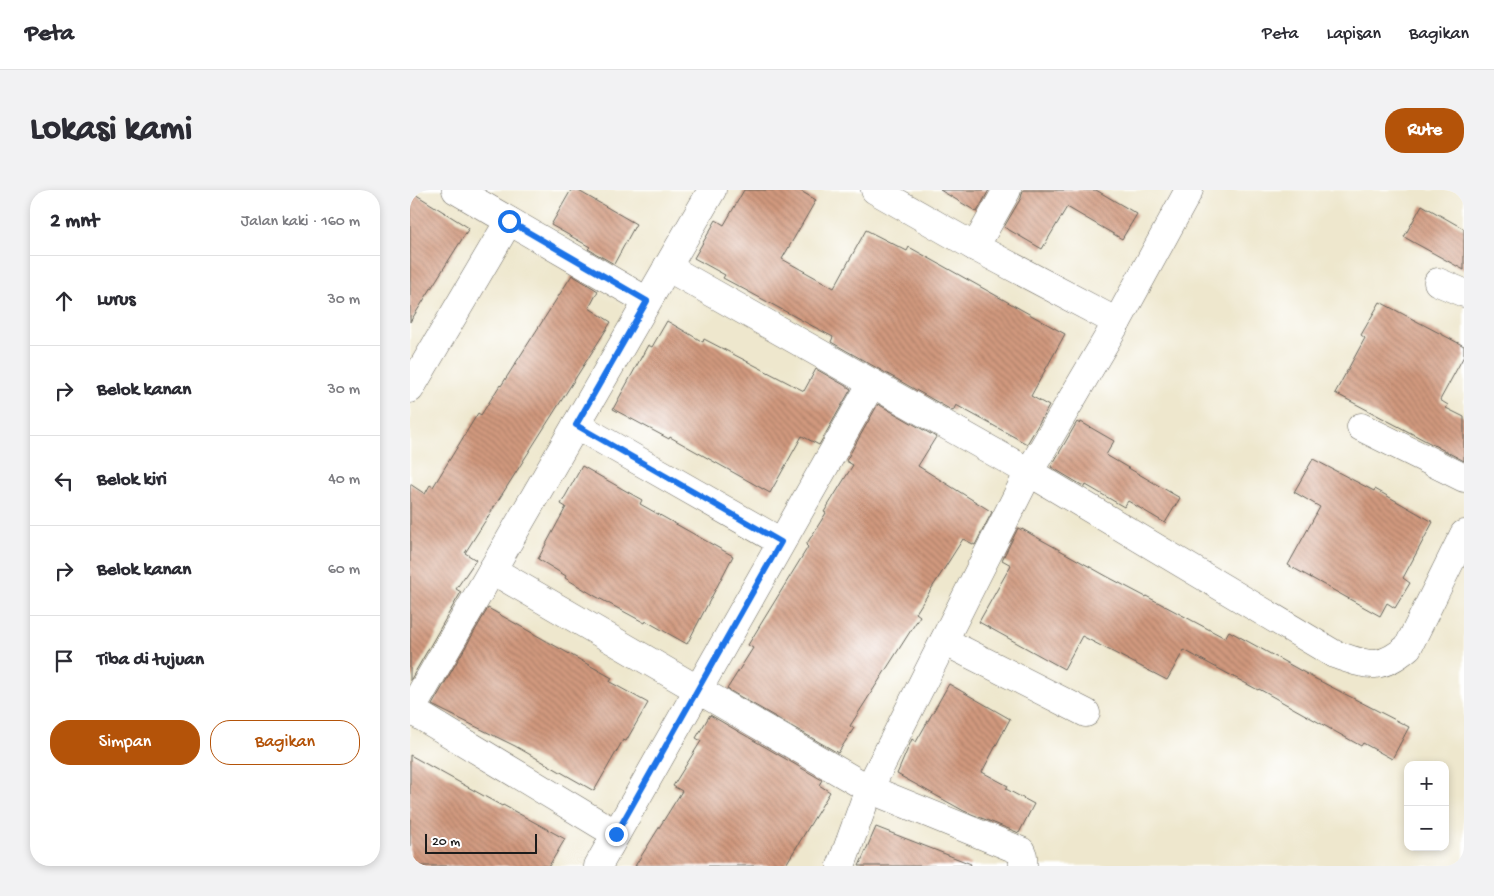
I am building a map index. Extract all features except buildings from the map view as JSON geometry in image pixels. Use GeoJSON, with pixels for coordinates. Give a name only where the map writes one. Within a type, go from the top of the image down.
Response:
{"type":"FeatureCollection","features":[{"type":"Feature","properties":{"kind":"street"},"geometry":{"type":"LineString","coordinates":[[456,190],[647,301]]}},
{"type":"Feature","properties":{"kind":"street"},"geometry":{"type":"LineString","coordinates":[[616,834],[410,711],[712,190]]}},
{"type":"Feature","properties":{"kind":"street"},"geometry":{"type":"LineString","coordinates":[[875,190],[976,247],[1117,322]]}},
{"type":"Feature","properties":{"kind":"street"},"geometry":{"type":"LineString","coordinates":[[976,247],[1007,190]]}},
{"type":"Feature","properties":{"kind":"street"},"geometry":{"type":"LineString","coordinates":[[841,866],[869,789],[1029,472],[1117,322],[1189,190]]}},
{"type":"Feature","properties":{"kind":"street"},"geometry":{"type":"LineString","coordinates":[[410,389],[509,221]]}},
{"type":"Feature","properties":{"kind":"street"},"geometry":{"type":"LineString","coordinates":[[667,267],[1029,472],[1334,654],[1363,664],[1379,664],[1394,659],[1408,647],[1464,534]]}},
{"type":"Feature","properties":{"kind":"street"},"geometry":{"type":"LineString","coordinates":[[1438,282],[1464,293]]}},
{"type":"Feature","properties":{"kind":"street"},"geometry":{"type":"LineString","coordinates":[[598,866],[872,383]]}},
{"type":"Feature","properties":{"kind":"street"},"geometry":{"type":"LineString","coordinates":[[576,425],[781,542]]}},
{"type":"Feature","properties":{"kind":"street"},"geometry":{"type":"LineString","coordinates":[[1361,427],[1464,478]]}},
{"type":"Feature","properties":{"kind":"street"},"geometry":{"type":"LineString","coordinates":[[492,570],[869,789],[1021,851],[1023,866]]}},
{"type":"Feature","properties":{"kind":"street"},"geometry":{"type":"LineString","coordinates":[[944,641],[1086,713]]}},
{"type":"Feature","properties":{"kind":"route"},"geometry":{"type":"LineString","coordinates":[[509,221],[647,301],[576,425],[781,542],[616,834]]}}]}
